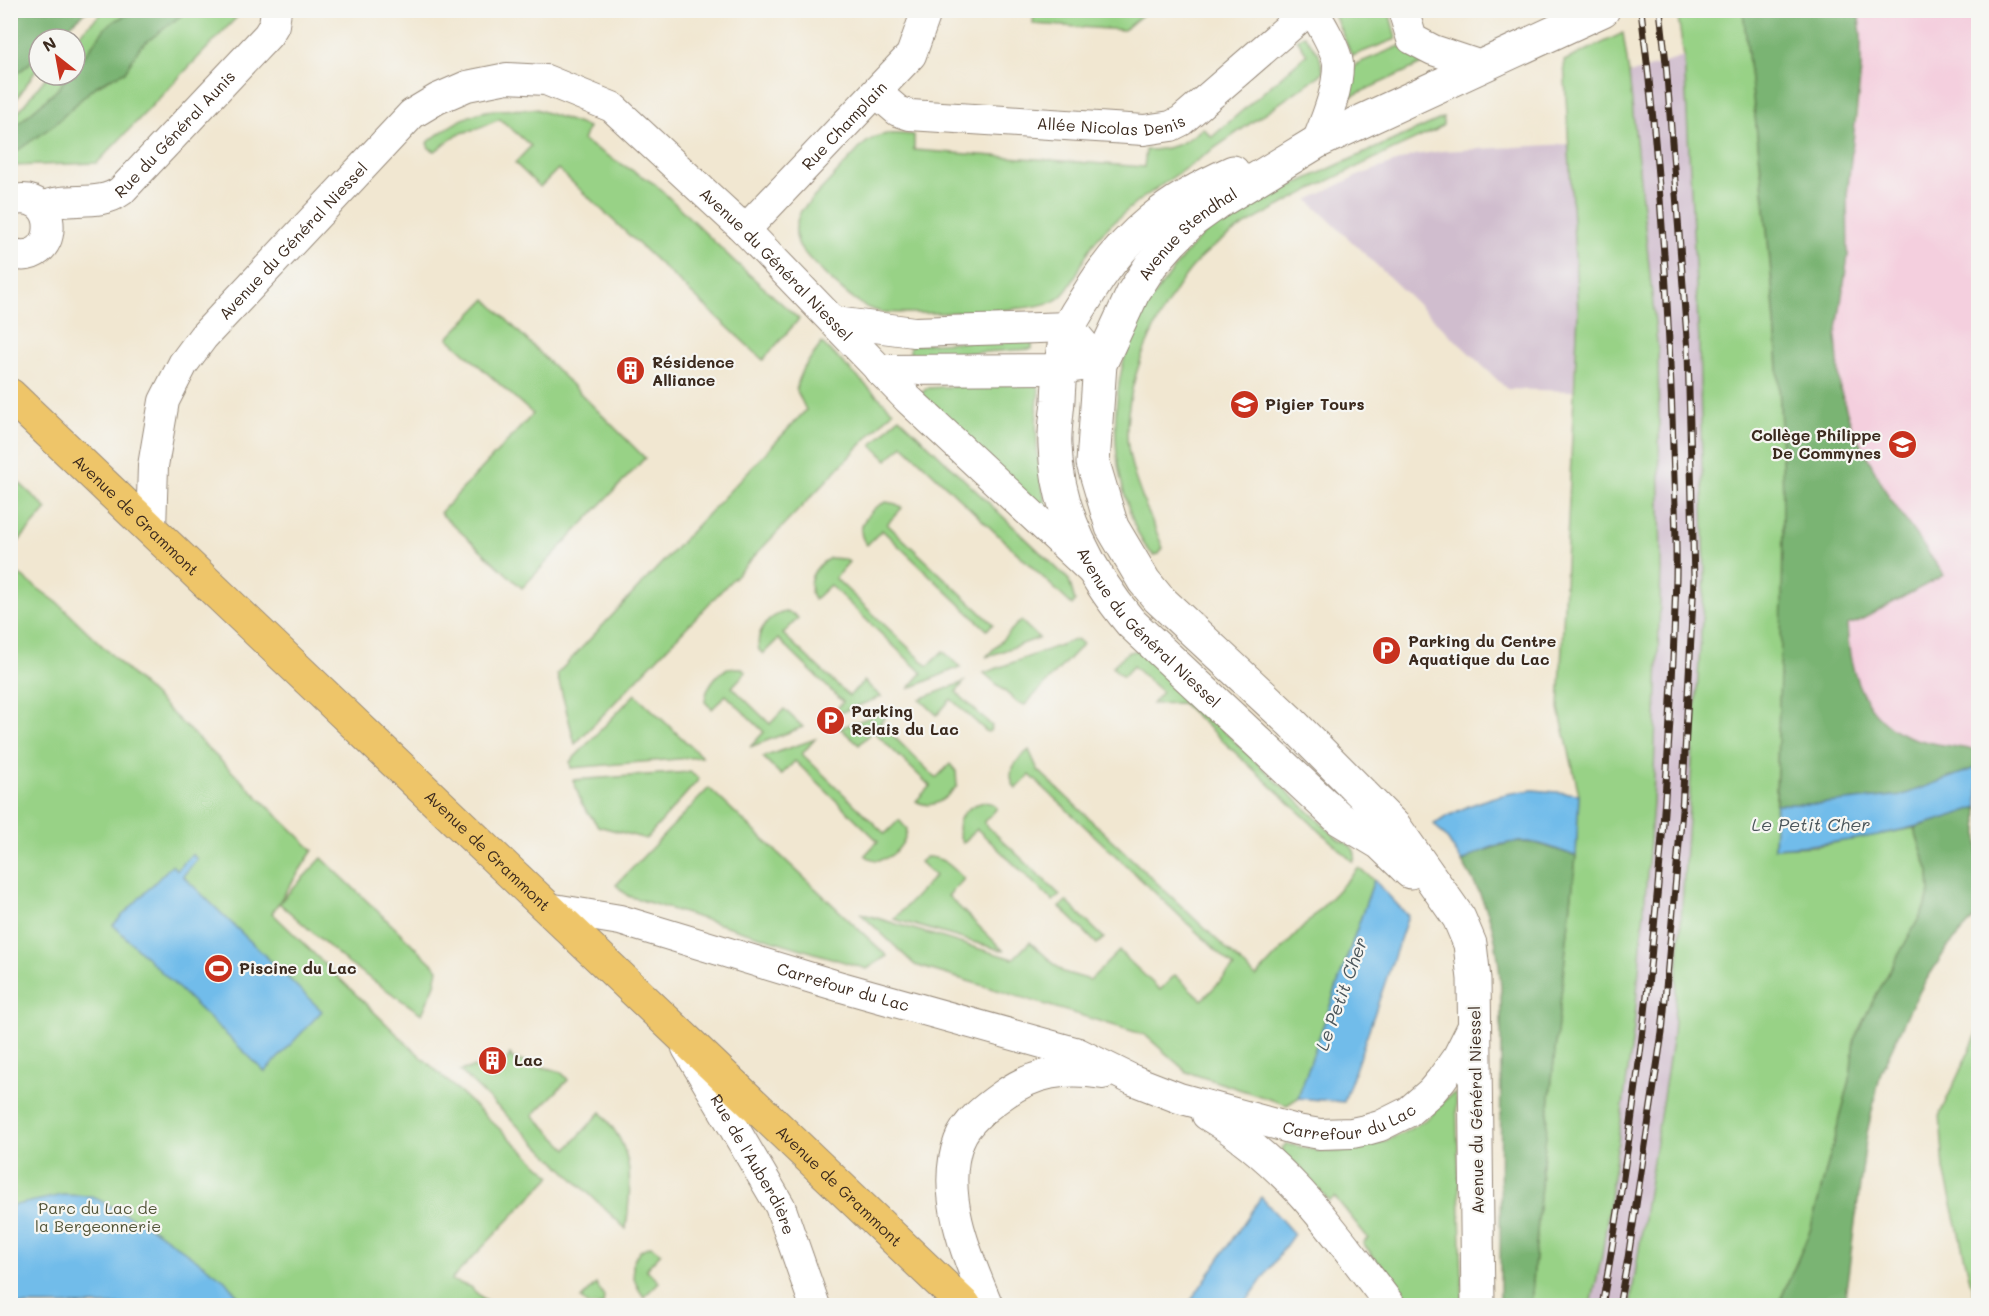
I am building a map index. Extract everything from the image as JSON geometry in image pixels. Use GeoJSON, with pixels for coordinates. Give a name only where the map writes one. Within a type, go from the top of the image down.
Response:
{"type":"FeatureCollection","features":[{"type":"Feature","properties":{"kind":"main road","name":"Avenue de Grammont"},"geometry":{"type":"LineString","coordinates":[[10,395],[965,1305]]}},
{"type":"Feature","properties":{"kind":"street","name":"Rue du Général Aunis"},"geometry":{"type":"LineString","coordinates":[[42,207],[56,202],[104,199],[113,197],[121,191],[268,35],[274,25],[276,10]]}},
{"type":"Feature","properties":{"kind":"street","name":"Rue Champlain"},"geometry":{"type":"LineString","coordinates":[[745,230],[911,55],[927,10]]}},
{"type":"Feature","properties":{"kind":"street","name":"Allée Nicolas Denis"},"geometry":{"type":"LineString","coordinates":[[877,93],[898,111],[910,115],[1144,130],[1160,129],[1171,126],[1194,111],[1311,10],[1322,25],[1338,63],[1328,109],[1317,142]]}},
{"type":"Feature","properties":{"kind":"street"},"geometry":{"type":"LineString","coordinates":[[1403,10],[1412,39],[1433,50],[1481,66]]}},
{"type":"Feature","properties":{"kind":"street","name":"Avenue Stendhal"},"geometry":{"type":"LineString","coordinates":[[1112,527],[1093,463],[1100,364],[1133,293],[1172,241],[1193,220],[1217,203],[1317,142],[1604,10]]}},
{"type":"Feature","properties":{"kind":"street","name":"Avenue du Général Niessel"},"geometry":{"type":"LineString","coordinates":[[151,529],[153,466],[164,401],[183,364],[203,337],[412,114],[437,99],[467,86],[507,78],[546,81],[612,107],[745,230],[908,399],[1092,571],[1113,602],[1131,623],[1340,819],[1380,843],[1459,918]]}},
{"type":"Feature","properties":{"kind":"street","name":"Avenue Stendhal"},"geometry":{"type":"LineString","coordinates":[[1092,571],[1062,498],[1055,446],[1060,369],[1069,327],[1114,255],[1132,236],[1175,201],[1272,154],[1317,142]]}},
{"type":"Feature","properties":{"kind":"street"},"geometry":{"type":"LineString","coordinates":[[10,201],[26,199],[42,207],[50,224],[50,233],[41,249],[23,256],[10,253]]}},
{"type":"Feature","properties":{"kind":"street"},"geometry":{"type":"LineString","coordinates":[[835,322],[914,332],[1069,327],[1100,364]]}},
{"type":"Feature","properties":{"kind":"street"},"geometry":{"type":"LineString","coordinates":[[879,370],[1060,369],[1100,364]]}},
{"type":"Feature","properties":{"kind":"street","name":"Avenue du Général Niessel"},"geometry":{"type":"LineString","coordinates":[[1112,527],[1144,581],[1158,598],[1291,722],[1395,827],[1459,918],[1470,944],[1476,1020],[1478,1305]]}},
{"type":"Feature","properties":{"kind":"street","name":"Carrefour du Lac"},"geometry":{"type":"LineString","coordinates":[[548,908],[620,920],[838,986],[1068,1050],[1179,1098],[1297,1130],[1320,1134],[1366,1130],[1380,1126],[1408,1112],[1431,1092],[1458,1056],[1476,1020]]}},
{"type":"Feature","properties":{"kind":"street","name":"Rue de l'Auberdière"},"geometry":{"type":"LineString","coordinates":[[676,1030],[780,1206],[815,1305]]}},
{"type":"Feature","properties":{"kind":"street","name":"Carrefour du Lac"},"geometry":{"type":"LineString","coordinates":[[988,1305],[965,1249],[957,1221],[953,1186],[954,1164],[959,1141],[987,1106],[1031,1080],[1064,1071],[1080,1070],[1133,1080]]}},
{"type":"Feature","properties":{"kind":"street","name":"Carrefour du Lac"},"geometry":{"type":"LineString","coordinates":[[1179,1098],[1243,1138],[1293,1182],[1391,1305]]}},
{"type":"Feature","properties":{"kind":"shaded area","name":"Collège Philippe De Commynes"},"geometry":{"type":"Polygon","coordinates":[[[1858,11],[1978,11],[1978,767],[1818,804],[1813,194],[1857,121],[1861,70],[1861,34],[1858,11]]]}},
{"type":"Feature","properties":{"kind":"shaded area"},"geometry":{"type":"Polygon","coordinates":[[[1684,57],[1699,343],[1705,577],[1690,807],[1673,1034],[1630,1305],[1591,1306],[1602,1255],[1634,1028],[1653,803],[1661,571],[1658,352],[1629,74],[1684,57]]]}},
{"type":"Feature","properties":{"kind":"shaded area"},"geometry":{"type":"Polygon","coordinates":[[[1569,144],[1578,312],[1573,391],[1507,389],[1308,200],[1355,177],[1415,155],[1442,151],[1569,144]]]}},
{"type":"Feature","properties":{"kind":"green space"},"geometry":{"type":"Polygon","coordinates":[[[25,10],[87,11],[68,27],[27,27],[27,66],[11,77],[11,23],[25,10]]]}},
{"type":"Feature","properties":{"kind":"green space"},"geometry":{"type":"Polygon","coordinates":[[[138,10],[187,11],[140,47],[125,72],[92,89],[54,125],[11,155],[11,130],[59,87],[87,87],[87,52],[106,27],[138,10]]]}},
{"type":"Feature","properties":{"kind":"green space"},"geometry":{"type":"Polygon","coordinates":[[[1034,10],[1147,11],[1124,30],[1033,24],[1034,10]]]}},
{"type":"Feature","properties":{"kind":"green space"},"geometry":{"type":"Polygon","coordinates":[[[1332,10],[1389,11],[1396,39],[1352,56],[1332,10]]]}},
{"type":"Feature","properties":{"kind":"green space"},"geometry":{"type":"Polygon","coordinates":[[[104,11],[138,11],[116,20],[87,54],[87,27],[104,11]]]}},
{"type":"Feature","properties":{"kind":"green space"},"geometry":{"type":"Polygon","coordinates":[[[187,11],[239,11],[238,16],[97,163],[11,166],[10,155],[54,125],[92,89],[110,79],[132,61],[134,53],[140,47],[187,11]]]}},
{"type":"Feature","properties":{"kind":"green space"},"geometry":{"type":"Polygon","coordinates":[[[1677,11],[1743,11],[1772,287],[1780,398],[1783,502],[1782,601],[1774,848],[1816,846],[1914,828],[1929,872],[1930,892],[1923,911],[1854,1040],[1850,1080],[1810,1231],[1778,1305],[1630,1306],[1673,1034],[1705,577],[1699,343],[1684,57],[1677,11]]]}},
{"type":"Feature","properties":{"kind":"green space"},"geometry":{"type":"Polygon","coordinates":[[[1743,11],[1858,11],[1861,34],[1861,70],[1847,195],[1848,256],[1836,336],[1840,389],[1852,428],[1889,497],[1944,575],[1857,622],[1847,625],[1850,655],[1858,685],[1865,699],[1884,722],[1897,731],[1916,739],[1978,750],[1978,767],[1903,795],[1818,804],[1776,804],[1783,541],[1780,399],[1767,232],[1743,11]]]}},
{"type":"Feature","properties":{"kind":"green space"},"geometry":{"type":"Polygon","coordinates":[[[1623,33],[1658,352],[1661,571],[1653,803],[1634,1028],[1602,1255],[1591,1305],[1531,1306],[1542,1172],[1576,856],[1579,794],[1559,709],[1578,312],[1564,61],[1623,33]]]}},
{"type":"Feature","properties":{"kind":"green space"},"geometry":{"type":"Polygon","coordinates":[[[1304,35],[1319,54],[1323,71],[1320,75],[1137,202],[1096,240],[1064,293],[1047,303],[974,312],[919,313],[872,310],[853,299],[816,266],[798,243],[796,227],[801,211],[862,146],[880,135],[914,135],[914,150],[1144,167],[1146,150],[1177,145],[1203,128],[1212,137],[1307,54],[1297,39],[1304,35]]]}},
{"type":"Feature","properties":{"kind":"green space"},"geometry":{"type":"Polygon","coordinates":[[[1400,46],[1424,60],[1424,63],[1352,96],[1349,95],[1350,80],[1356,64],[1400,46]]]}},
{"type":"Feature","properties":{"kind":"green space"},"geometry":{"type":"Polygon","coordinates":[[[27,66],[27,84],[11,107],[11,77],[27,66]]]}},
{"type":"Feature","properties":{"kind":"green space"},"geometry":{"type":"Polygon","coordinates":[[[38,87],[59,87],[11,130],[11,121],[38,87]]]}},
{"type":"Feature","properties":{"kind":"green space"},"geometry":{"type":"Polygon","coordinates":[[[536,109],[588,127],[583,141],[655,184],[733,260],[799,319],[763,360],[558,169],[540,187],[515,163],[531,146],[500,119],[458,134],[435,151],[429,148],[427,143],[450,126],[485,111],[536,109]]]}},
{"type":"Feature","properties":{"kind":"green space"},"geometry":{"type":"Polygon","coordinates":[[[1443,118],[1443,125],[1436,130],[1319,186],[1234,232],[1203,256],[1179,286],[1146,347],[1136,373],[1128,414],[1127,442],[1130,458],[1163,548],[1159,554],[1154,555],[1140,537],[1129,509],[1118,465],[1116,436],[1117,397],[1124,359],[1130,340],[1149,302],[1200,238],[1234,213],[1443,118]]]}},
{"type":"Feature","properties":{"kind":"green space"},"geometry":{"type":"Polygon","coordinates":[[[486,299],[645,458],[522,588],[440,513],[533,414],[448,338],[486,299]]]}},
{"type":"Feature","properties":{"kind":"green space"},"geometry":{"type":"Polygon","coordinates":[[[1032,337],[1032,349],[910,357],[910,345],[1032,337]]]}},
{"type":"Feature","properties":{"kind":"green space"},"geometry":{"type":"Polygon","coordinates":[[[822,343],[893,411],[575,744],[557,674],[806,410],[796,389],[802,370],[822,343]]]}},
{"type":"Feature","properties":{"kind":"green space"},"geometry":{"type":"Polygon","coordinates":[[[1034,382],[1039,389],[1036,418],[1037,447],[1045,510],[919,396],[927,388],[1034,382]]]}},
{"type":"Feature","properties":{"kind":"green space"},"geometry":{"type":"Polygon","coordinates":[[[899,417],[1069,580],[1075,601],[1072,605],[903,445],[887,460],[872,445],[899,417]]]}},
{"type":"Feature","properties":{"kind":"green space"},"geometry":{"type":"Polygon","coordinates":[[[11,475],[47,509],[11,550],[11,475]]]}},
{"type":"Feature","properties":{"kind":"green space"},"geometry":{"type":"Polygon","coordinates":[[[886,502],[902,508],[887,524],[993,624],[987,630],[882,530],[867,545],[861,532],[862,526],[874,509],[886,502]]]}},
{"type":"Feature","properties":{"kind":"green space"},"geometry":{"type":"Polygon","coordinates":[[[830,558],[844,559],[849,562],[835,578],[928,666],[943,651],[960,667],[908,689],[922,673],[830,585],[814,600],[810,587],[812,576],[819,566],[830,558]]]}},
{"type":"Feature","properties":{"kind":"green space","name":"Parc du Lac de la Bergeonnerie"},"geometry":{"type":"Polygon","coordinates":[[[10,568],[58,603],[313,850],[272,913],[403,1040],[551,1176],[451,1280],[470,1287],[490,1305],[11,1305],[10,568]]]}},
{"type":"Feature","properties":{"kind":"green space"},"geometry":{"type":"Polygon","coordinates":[[[785,612],[798,618],[783,634],[849,696],[864,681],[881,697],[829,717],[843,702],[778,639],[763,654],[759,650],[759,637],[764,626],[773,617],[785,612]]]}},
{"type":"Feature","properties":{"kind":"green space"},"geometry":{"type":"Polygon","coordinates":[[[1020,621],[1039,638],[986,657],[1020,621]]]}},
{"type":"Feature","properties":{"kind":"green space"},"geometry":{"type":"Polygon","coordinates":[[[1077,639],[1083,644],[1025,705],[1018,703],[984,673],[1077,639]]]}},
{"type":"Feature","properties":{"kind":"green space"},"geometry":{"type":"Polygon","coordinates":[[[1138,650],[1338,839],[1352,848],[1355,854],[1353,862],[1182,703],[1152,704],[1162,692],[1133,666],[1123,677],[1112,667],[1127,653],[1138,650]]]}},
{"type":"Feature","properties":{"kind":"green space"},"geometry":{"type":"Polygon","coordinates":[[[729,668],[741,668],[746,672],[732,687],[770,724],[784,709],[803,727],[750,747],[764,732],[726,695],[712,709],[705,702],[712,681],[729,668]]]}},
{"type":"Feature","properties":{"kind":"green space"},"geometry":{"type":"Polygon","coordinates":[[[964,682],[956,692],[992,726],[990,731],[987,732],[951,699],[937,715],[920,699],[964,682]]]}},
{"type":"Feature","properties":{"kind":"green space"},"geometry":{"type":"Polygon","coordinates":[[[635,694],[702,757],[571,768],[570,762],[635,694]]]}},
{"type":"Feature","properties":{"kind":"green space"},"geometry":{"type":"Polygon","coordinates":[[[893,709],[880,723],[936,778],[950,764],[956,771],[957,786],[938,802],[928,805],[916,801],[930,786],[873,731],[859,745],[840,728],[893,709]]]}},
{"type":"Feature","properties":{"kind":"green space"},"geometry":{"type":"Polygon","coordinates":[[[815,739],[802,754],[885,834],[899,820],[907,829],[906,836],[898,850],[892,855],[879,860],[865,855],[878,841],[795,761],[781,775],[763,757],[815,739]]]}},
{"type":"Feature","properties":{"kind":"green space"},"geometry":{"type":"Polygon","coordinates":[[[1029,750],[1038,770],[1256,977],[1359,868],[1374,880],[1298,1098],[1287,1105],[1187,1072],[1145,1035],[915,965],[860,913],[1013,959],[1030,942],[1063,972],[1090,980],[1119,951],[1160,990],[1175,975],[1202,1000],[1234,967],[1030,775],[1016,789],[1011,772],[1020,758],[1029,750]]]}},
{"type":"Feature","properties":{"kind":"green space"},"geometry":{"type":"Polygon","coordinates":[[[690,772],[699,779],[646,839],[598,826],[582,804],[573,780],[690,772]]]}},
{"type":"Feature","properties":{"kind":"green space"},"geometry":{"type":"Polygon","coordinates":[[[709,788],[887,956],[867,969],[628,896],[616,885],[709,788]]]}},
{"type":"Feature","properties":{"kind":"green space"},"geometry":{"type":"Polygon","coordinates":[[[984,802],[991,803],[997,808],[984,823],[1060,895],[1053,901],[977,829],[963,843],[958,829],[961,817],[970,808],[984,802]]]}},
{"type":"Feature","properties":{"kind":"green space"},"geometry":{"type":"Polygon","coordinates":[[[1978,807],[1978,914],[1947,948],[1925,982],[1881,1072],[1867,1133],[1844,1305],[1778,1306],[1810,1231],[1850,1080],[1854,1040],[1923,911],[1930,892],[1929,872],[1914,828],[1978,807]]]}},
{"type":"Feature","properties":{"kind":"green space"},"geometry":{"type":"Polygon","coordinates":[[[1512,842],[1535,843],[1576,856],[1542,1172],[1531,1305],[1500,1305],[1501,988],[1491,922],[1480,894],[1462,862],[1476,853],[1512,842]]]}},
{"type":"Feature","properties":{"kind":"green space"},"geometry":{"type":"Polygon","coordinates":[[[926,857],[943,861],[964,879],[948,896],[1004,951],[894,919],[935,876],[920,862],[926,857]]]}},
{"type":"Feature","properties":{"kind":"green space"},"geometry":{"type":"Polygon","coordinates":[[[322,858],[438,969],[435,984],[422,1014],[349,964],[279,903],[322,858]]]}},
{"type":"Feature","properties":{"kind":"green space"},"geometry":{"type":"Polygon","coordinates":[[[1066,901],[1104,938],[1097,944],[1060,907],[1066,901]]]}},
{"type":"Feature","properties":{"kind":"green space"},"geometry":{"type":"Polygon","coordinates":[[[1978,1032],[1978,1300],[1973,1293],[1944,1170],[1940,1114],[1978,1032]]]}},
{"type":"Feature","properties":{"kind":"green space"},"geometry":{"type":"Polygon","coordinates":[[[510,1054],[513,1059],[561,1072],[568,1080],[533,1115],[567,1149],[601,1112],[615,1131],[626,1154],[628,1164],[630,1186],[626,1229],[460,1071],[475,1067],[498,1078],[510,1054]]]}},
{"type":"Feature","properties":{"kind":"green space"},"geometry":{"type":"Polygon","coordinates":[[[1456,1094],[1463,1305],[1410,1305],[1363,1243],[1368,1238],[1335,1197],[1329,1201],[1301,1168],[1284,1154],[1282,1148],[1287,1144],[1333,1152],[1377,1144],[1417,1125],[1429,1117],[1445,1099],[1456,1094]]]}},
{"type":"Feature","properties":{"kind":"green space"},"geometry":{"type":"Polygon","coordinates":[[[651,1246],[661,1253],[646,1269],[659,1282],[644,1297],[636,1283],[633,1268],[637,1255],[651,1246]]]}},
{"type":"Feature","properties":{"kind":"green space"},"geometry":{"type":"Polygon","coordinates":[[[596,1284],[604,1296],[603,1305],[588,1305],[581,1299],[596,1284]]]}},
{"type":"Feature","properties":{"kind":"water","name":"Le Petit Cher"},"geometry":{"type":"Polygon","coordinates":[[[1978,767],[1978,807],[1929,823],[1878,835],[1774,848],[1776,804],[1818,804],[1903,795],[1978,767]]]}},
{"type":"Feature","properties":{"kind":"water"},"geometry":{"type":"Polygon","coordinates":[[[1533,790],[1579,794],[1576,856],[1540,844],[1516,842],[1487,849],[1462,862],[1434,824],[1482,801],[1533,790]]]}},
{"type":"Feature","properties":{"kind":"water","name":"Piscine du Lac"},"geometry":{"type":"Polygon","coordinates":[[[192,854],[197,859],[183,876],[322,1011],[265,1072],[113,925],[172,865],[177,870],[192,854]]]}},
{"type":"Feature","properties":{"kind":"water"},"geometry":{"type":"Polygon","coordinates":[[[1374,880],[1408,916],[1344,1102],[1298,1098],[1374,880]]]}},
{"type":"Feature","properties":{"kind":"water"},"geometry":{"type":"Polygon","coordinates":[[[63,1195],[92,1196],[156,1231],[225,1280],[245,1305],[11,1305],[11,1206],[63,1195]]]}},
{"type":"Feature","properties":{"kind":"water"},"geometry":{"type":"Polygon","coordinates":[[[1261,1197],[1294,1234],[1244,1305],[1188,1305],[1261,1197]]]}},
{"type":"Feature","properties":{"kind":"railway"},"geometry":{"type":"LineString","coordinates":[[1602,1306],[1631,1125],[1652,943],[1668,761],[1676,578],[1666,283],[1653,119],[1641,10]]}},
{"type":"Feature","properties":{"kind":"railway"},"geometry":{"type":"LineString","coordinates":[[1619,1306],[1662,1033],[1682,810],[1694,579],[1688,351],[1660,10]]}},
{"type":"Feature","properties":{"kind":"place","name":"Résidence Alliance"},"geometry":{"type":"Point","coordinates":[631,371]}},
{"type":"Feature","properties":{"kind":"place","name":"Pigier Tours"},"geometry":{"type":"Point","coordinates":[1244,404]}},
{"type":"Feature","properties":{"kind":"place","name":"Collège Philippe De Commynes"},"geometry":{"type":"Point","coordinates":[1902,444]}},
{"type":"Feature","properties":{"kind":"place","name":"Parking du Centre Aquatique du Lac"},"geometry":{"type":"Point","coordinates":[1387,650]}},
{"type":"Feature","properties":{"kind":"place","name":"Parking Relais du Lac"},"geometry":{"type":"Point","coordinates":[830,720]}},
{"type":"Feature","properties":{"kind":"place","name":"Piscine du Lac"},"geometry":{"type":"Point","coordinates":[218,968]}},
{"type":"Feature","properties":{"kind":"place","name":"Lac"},"geometry":{"type":"Point","coordinates":[493,1060]}}]}
